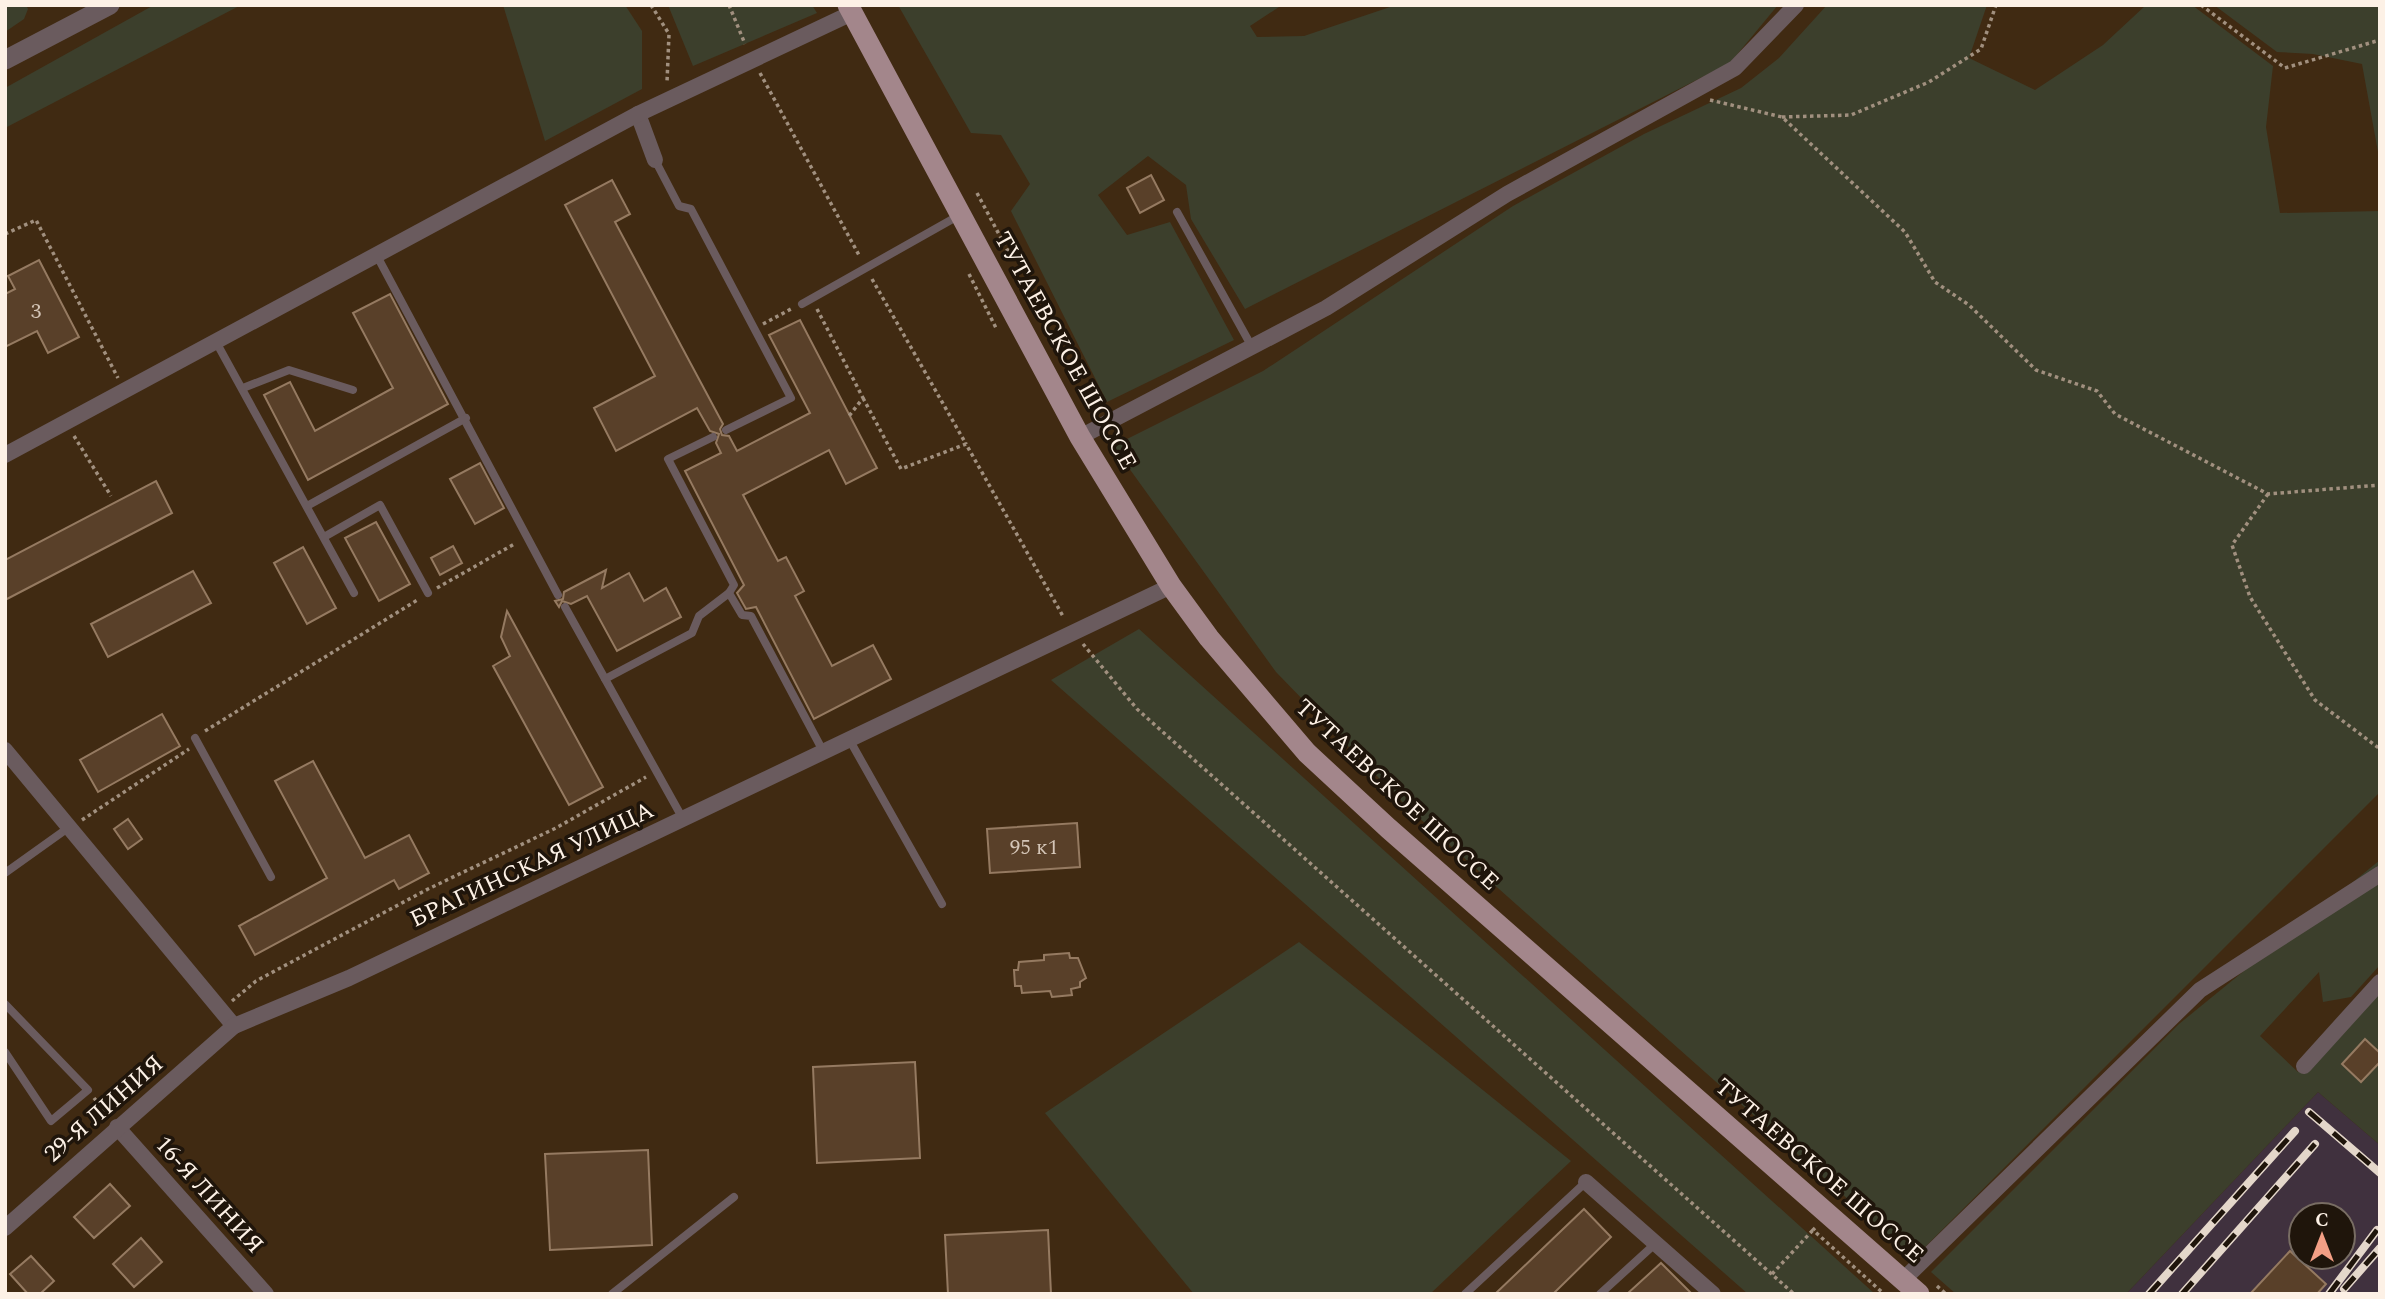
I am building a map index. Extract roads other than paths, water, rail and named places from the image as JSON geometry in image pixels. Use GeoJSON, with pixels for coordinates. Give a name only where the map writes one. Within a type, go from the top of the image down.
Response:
{"type":"FeatureCollection","features":[{"type":"Feature","properties":{"kind":"main road","name":"ТУТАЕВСКОЕ ШОССЕ"},"geometry":{"type":"LineString","coordinates":[[850,9],[1080,437],[1171,586],[1209,638],[1307,753],[1388,828],[1911,1287]]}},
{"type":"Feature","properties":{"kind":"street"},"geometry":{"type":"LineString","coordinates":[[5,60],[110,5]]}},
{"type":"Feature","properties":{"kind":"street"},"geometry":{"type":"LineString","coordinates":[[1080,437],[1326,308],[1507,194],[1735,68],[1796,5]]}},
{"type":"Feature","properties":{"kind":"street"},"geometry":{"type":"LineString","coordinates":[[5,454],[638,114],[752,60],[850,9]]}},
{"type":"Feature","properties":{"kind":"street"},"geometry":{"type":"LineString","coordinates":[[638,114],[655,160]]}},
{"type":"Feature","properties":{"kind":"street","name":"БРАГИНСКАЯ УЛИЦА"},"geometry":{"type":"LineString","coordinates":[[234,1026],[349,978],[1171,586]]}},
{"type":"Feature","properties":{"kind":"street"},"geometry":{"type":"LineString","coordinates":[[5,750],[234,1026]]}},
{"type":"Feature","properties":{"kind":"street"},"geometry":{"type":"LineString","coordinates":[[1911,1287],[2200,990],[2380,874]]}},
{"type":"Feature","properties":{"kind":"street"},"geometry":{"type":"LineString","coordinates":[[2304,1066],[2380,982]]}},
{"type":"Feature","properties":{"kind":"street","name":"29-Я ЛИНИЯ"},"geometry":{"type":"LineString","coordinates":[[5,1228],[234,1026]]}},
{"type":"Feature","properties":{"kind":"street","name":"16-Я ЛИНИЯ"},"geometry":{"type":"LineString","coordinates":[[117,1127],[267,1294]]}},
{"type":"Feature","properties":{"kind":"street"},"geometry":{"type":"LineString","coordinates":[[1586,1182],[1713,1294]]}},
{"type":"Feature","properties":{"kind":"lane"},"geometry":{"type":"LineString","coordinates":[[655,160],[679,206],[691,209],[756,327],[791,398],[726,430]]}},
{"type":"Feature","properties":{"kind":"lane"},"geometry":{"type":"LineString","coordinates":[[1177,212],[1253,347]]}},
{"type":"Feature","properties":{"kind":"lane"},"geometry":{"type":"LineString","coordinates":[[802,304],[961,214]]}},
{"type":"Feature","properties":{"kind":"lane"},"geometry":{"type":"LineString","coordinates":[[376,254],[529,535],[558,595]]}},
{"type":"Feature","properties":{"kind":"lane"},"geometry":{"type":"LineString","coordinates":[[215,340],[354,593]]}},
{"type":"Feature","properties":{"kind":"lane"},"geometry":{"type":"LineString","coordinates":[[243,388],[289,370],[353,390]]}},
{"type":"Feature","properties":{"kind":"lane"},"geometry":{"type":"LineString","coordinates":[[307,506],[466,418]]}},
{"type":"Feature","properties":{"kind":"lane"},"geometry":{"type":"LineString","coordinates":[[605,679],[692,633],[699,616],[730,593],[734,585],[668,459],[713,437]]}},
{"type":"Feature","properties":{"kind":"lane"},"geometry":{"type":"LineString","coordinates":[[324,537],[380,505],[428,593]]}},
{"type":"Feature","properties":{"kind":"lane"},"geometry":{"type":"LineString","coordinates":[[730,593],[742,615],[751,616],[823,751]]}},
{"type":"Feature","properties":{"kind":"lane"},"geometry":{"type":"LineString","coordinates":[[565,607],[683,819]]}},
{"type":"Feature","properties":{"kind":"lane"},"geometry":{"type":"LineString","coordinates":[[195,738],[271,877]]}},
{"type":"Feature","properties":{"kind":"lane"},"geometry":{"type":"LineString","coordinates":[[849,738],[943,904]]}},
{"type":"Feature","properties":{"kind":"lane"},"geometry":{"type":"LineString","coordinates":[[5,873],[68,828]]}},
{"type":"Feature","properties":{"kind":"lane"},"geometry":{"type":"LineString","coordinates":[[5,1052],[51,1121],[88,1090],[5,1004],[13,996]]}},
{"type":"Feature","properties":{"kind":"lane"},"geometry":{"type":"LineString","coordinates":[[1465,1294],[1586,1182]]}},
{"type":"Feature","properties":{"kind":"lane"},"geometry":{"type":"LineString","coordinates":[[612,1294],[734,1197]]}},
{"type":"Feature","properties":{"kind":"lane"},"geometry":{"type":"LineString","coordinates":[[1600,1294],[1656,1243]]}},
{"type":"Feature","properties":{"kind":"railway"},"geometry":{"type":"LineString","coordinates":[[2309,1112],[2380,1173]]}},
{"type":"Feature","properties":{"kind":"railway"},"geometry":{"type":"LineString","coordinates":[[2149,1294],[2295,1131]]}},
{"type":"Feature","properties":{"kind":"railway"},"geometry":{"type":"LineString","coordinates":[[2182,1294],[2315,1144]]}},
{"type":"Feature","properties":{"kind":"railway"},"geometry":{"type":"LineString","coordinates":[[2329,1294],[2377,1230]]}},
{"type":"Feature","properties":{"kind":"railway"},"geometry":{"type":"LineString","coordinates":[[2344,1289],[2380,1248]]}}]}
